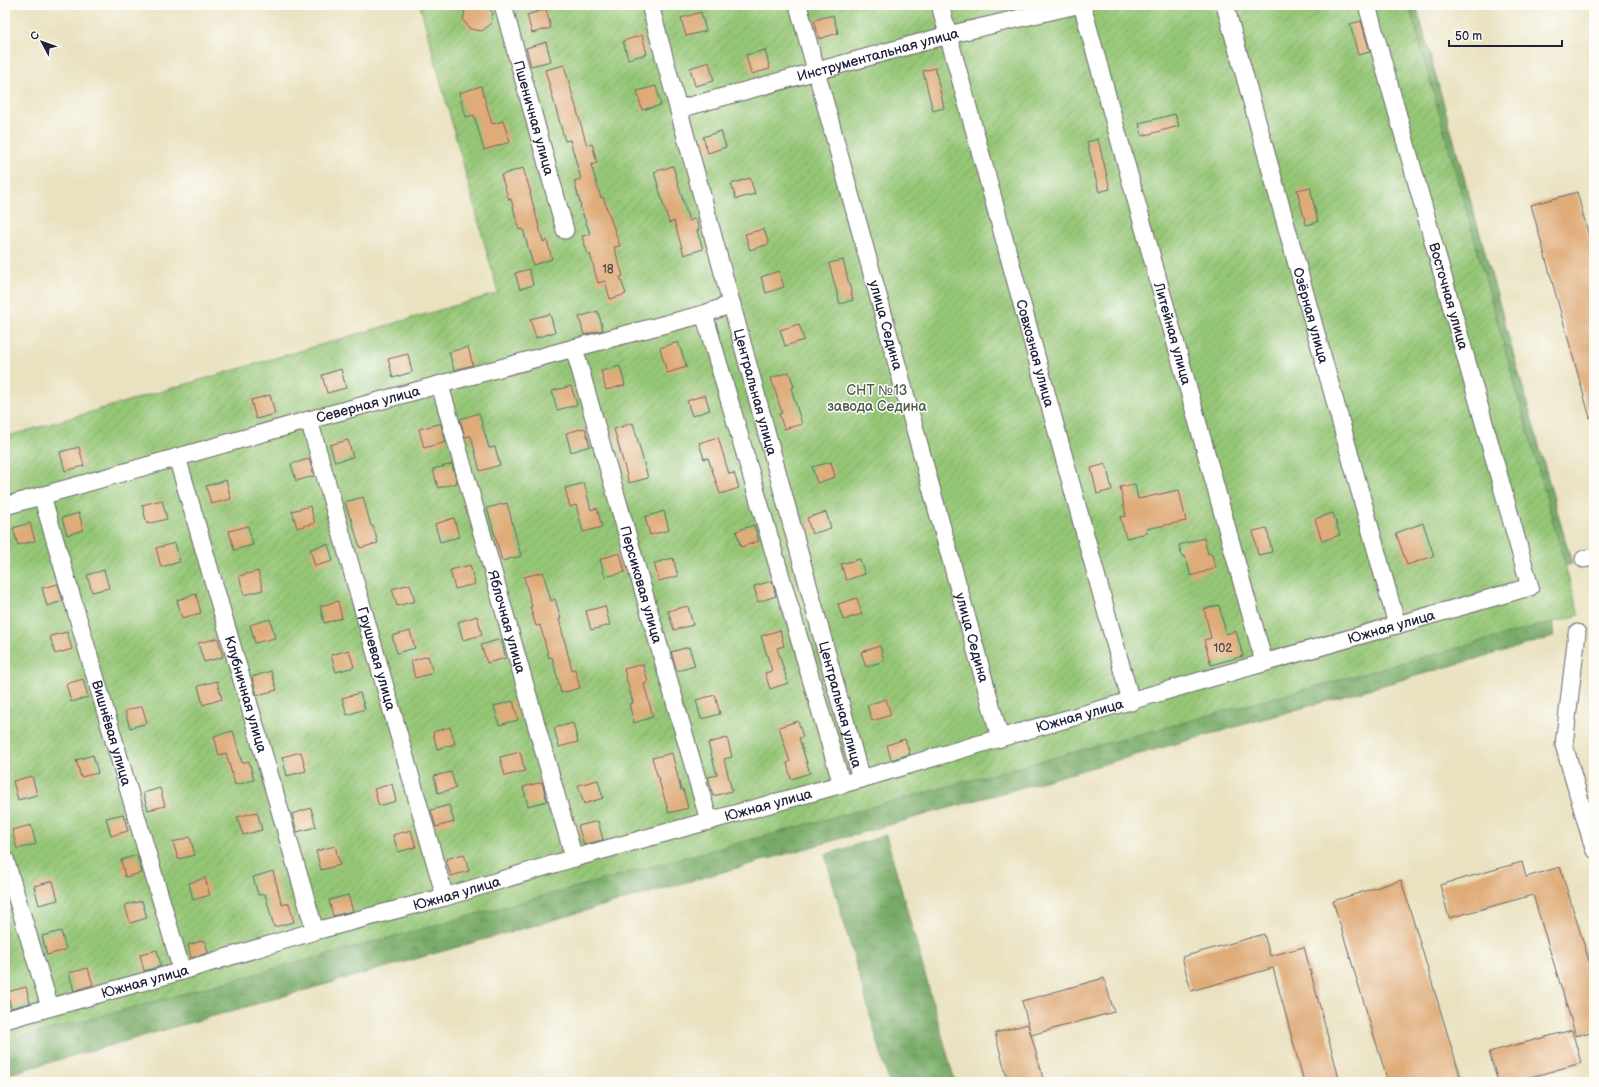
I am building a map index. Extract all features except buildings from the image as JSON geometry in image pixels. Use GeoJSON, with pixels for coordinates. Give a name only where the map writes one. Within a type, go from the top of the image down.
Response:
{"type":"FeatureCollection","features":[{"type":"Feature","properties":{"kind":"street","name":"Пшеничная улица"},"geometry":{"type":"LineString","coordinates":[[503,5],[565,230]]}},
{"type":"Feature","properties":{"kind":"street","name":"Центральная улица"},"geometry":{"type":"LineString","coordinates":[[650,5],[861,779]]}},
{"type":"Feature","properties":{"kind":"street","name":"улица Седина"},"geometry":{"type":"LineString","coordinates":[[798,5],[1000,738]]}},
{"type":"Feature","properties":{"kind":"street","name":"Совхозная улица"},"geometry":{"type":"LineString","coordinates":[[940,5],[1131,702]]}},
{"type":"Feature","properties":{"kind":"street","name":"Инструментальная улица"},"geometry":{"type":"LineString","coordinates":[[679,109],[948,35],[1078,5]]}},
{"type":"Feature","properties":{"kind":"street","name":"Литейная улица"},"geometry":{"type":"LineString","coordinates":[[1082,5],[1264,662]]}},
{"type":"Feature","properties":{"kind":"street","name":"Озёрная улица"},"geometry":{"type":"LineString","coordinates":[[1225,5],[1397,626]]}},
{"type":"Feature","properties":{"kind":"street","name":"Восточная улица"},"geometry":{"type":"LineString","coordinates":[[1367,5],[1530,587]]}},
{"type":"Feature","properties":{"kind":"street","name":"Северная улица"},"geometry":{"type":"LineString","coordinates":[[5,506],[309,420],[704,314],[732,304]]}},
{"type":"Feature","properties":{"kind":"street","name":"Центральная улица"},"geometry":{"type":"LineString","coordinates":[[704,314],[842,785]]}},
{"type":"Feature","properties":{"kind":"street","name":"Персиковая улица"},"geometry":{"type":"LineString","coordinates":[[574,348],[709,822]]}},
{"type":"Feature","properties":{"kind":"street","name":"Яблочная улица"},"geometry":{"type":"LineString","coordinates":[[440,385],[574,858]]}},
{"type":"Feature","properties":{"kind":"street","name":"Грушевая улица"},"geometry":{"type":"LineString","coordinates":[[309,420],[446,897]]}},
{"type":"Feature","properties":{"kind":"street","name":"Клубничная улица"},"geometry":{"type":"LineString","coordinates":[[177,457],[315,931]]}},
{"type":"Feature","properties":{"kind":"street","name":"Вишнёвая улица"},"geometry":{"type":"LineString","coordinates":[[42,496],[182,971]]}},
{"type":"Feature","properties":{"kind":"street","name":"Южная улица"},"geometry":{"type":"LineString","coordinates":[[5,1020],[182,971],[315,931],[446,897],[574,858],[842,785],[1264,662],[1397,626],[1530,587]]}},
{"type":"Feature","properties":{"kind":"street"},"geometry":{"type":"LineString","coordinates":[[1577,633],[1564,745],[1594,849]]}},
{"type":"Feature","properties":{"kind":"street"},"geometry":{"type":"LineString","coordinates":[[5,859],[50,1007]]}},
{"type":"Feature","properties":{"kind":"green space","name":"СНТ №13 завода Седина"},"geometry":{"type":"Polygon","coordinates":[[[420,5],[1409,5],[1579,615],[5,1042],[5,437],[498,293],[420,5]]]}},
{"type":"Feature","properties":{"kind":"green space"},"geometry":{"type":"Polygon","coordinates":[[[1379,5],[1416,5],[1572,564],[1535,574],[1379,5]]]}},
{"type":"Feature","properties":{"kind":"green space"},"geometry":{"type":"Polygon","coordinates":[[[1556,590],[1553,637],[5,1075],[5,1037],[1556,590]]]}},
{"type":"Feature","properties":{"kind":"green space"},"geometry":{"type":"Polygon","coordinates":[[[886,835],[955,1082],[889,1082],[825,855],[886,835]]]}}]}
